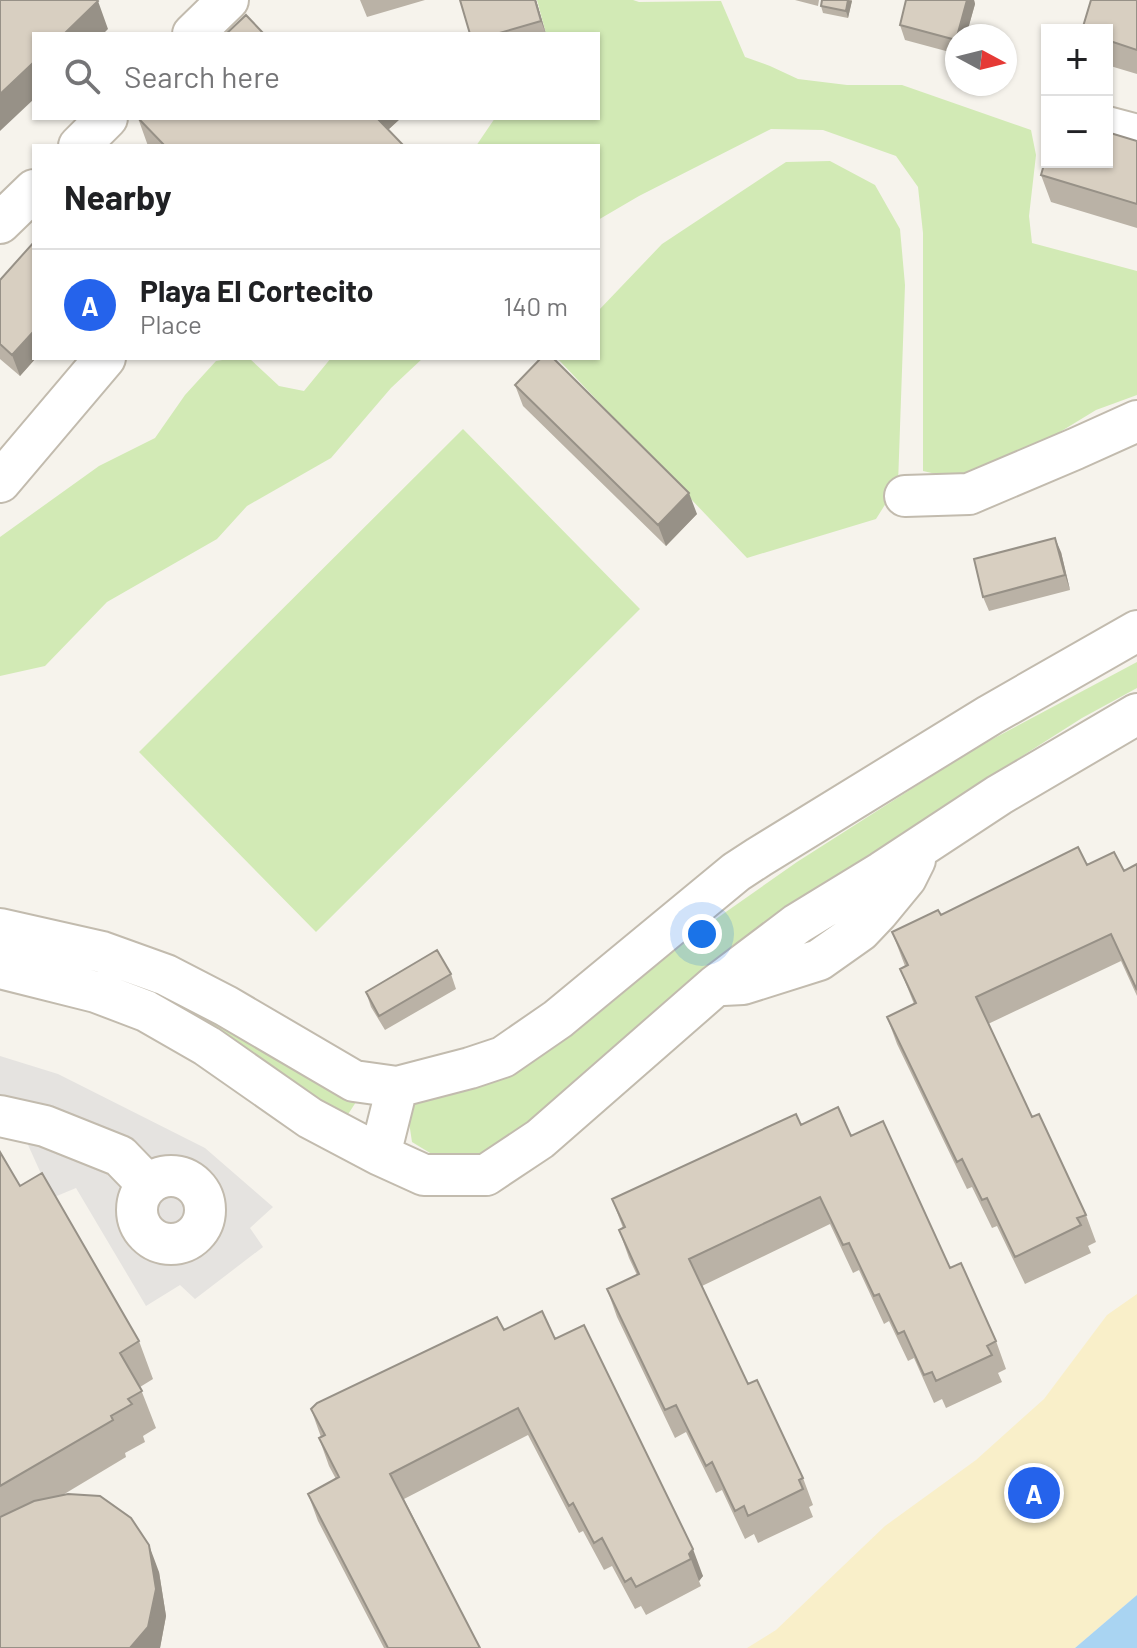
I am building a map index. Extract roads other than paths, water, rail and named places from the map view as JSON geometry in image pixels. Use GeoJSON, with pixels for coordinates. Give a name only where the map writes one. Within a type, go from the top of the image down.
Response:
{"type":"FeatureCollection","features":[{"type":"Feature","properties":{"kind":"lane"},"geometry":{"type":"LineString","coordinates":[[195,32],[228,0]]}},
{"type":"Feature","properties":{"kind":"lane"},"geometry":{"type":"LineString","coordinates":[[81,144],[105,120]]}},
{"type":"Feature","properties":{"kind":"lane"},"geometry":{"type":"LineString","coordinates":[[1113,129],[1137,135]]}},
{"type":"Feature","properties":{"kind":"lane"},"geometry":{"type":"LineString","coordinates":[[0,223],[32,192]]}},
{"type":"Feature","properties":{"kind":"lane"},"geometry":{"type":"LineString","coordinates":[[0,482],[103,360]]}},
{"type":"Feature","properties":{"kind":"lane"},"geometry":{"type":"LineString","coordinates":[[905,496],[969,494],[1137,421]]}},
{"type":"Feature","properties":{"kind":"lane"},"geometry":{"type":"LineString","coordinates":[[0,929],[102,952],[166,975],[226,1006],[354,1081],[397,1087],[470,1068],[503,1057],[558,1019],[747,864],[990,715],[1137,631]]}},
{"type":"Feature","properties":{"kind":"lane"},"geometry":{"type":"LineString","coordinates":[[0,968],[96,992],[146,1011],[207,1046],[310,1118],[424,1175],[486,1175],[540,1139],[715,986],[797,924],[999,795],[1137,714]]}},
{"type":"Feature","properties":{"kind":"lane"},"geometry":{"type":"LineString","coordinates":[[380,1155],[397,1087]]}},
{"type":"Feature","properties":{"kind":"lane"},"geometry":{"type":"LineString","coordinates":[[0,1116],[45,1126],[120,1156],[148,1185]]}},
{"type":"Feature","properties":{"kind":"water"},"geometry":{"type":"Polygon","coordinates":[[[1137,1595],[1137,1648],[1075,1648],[1137,1595]]]}},
{"type":"Feature","properties":{"kind":"place","name":"Playa El Cortecito"},"geometry":{"type":"Point","coordinates":[1034,1493]}}]}
